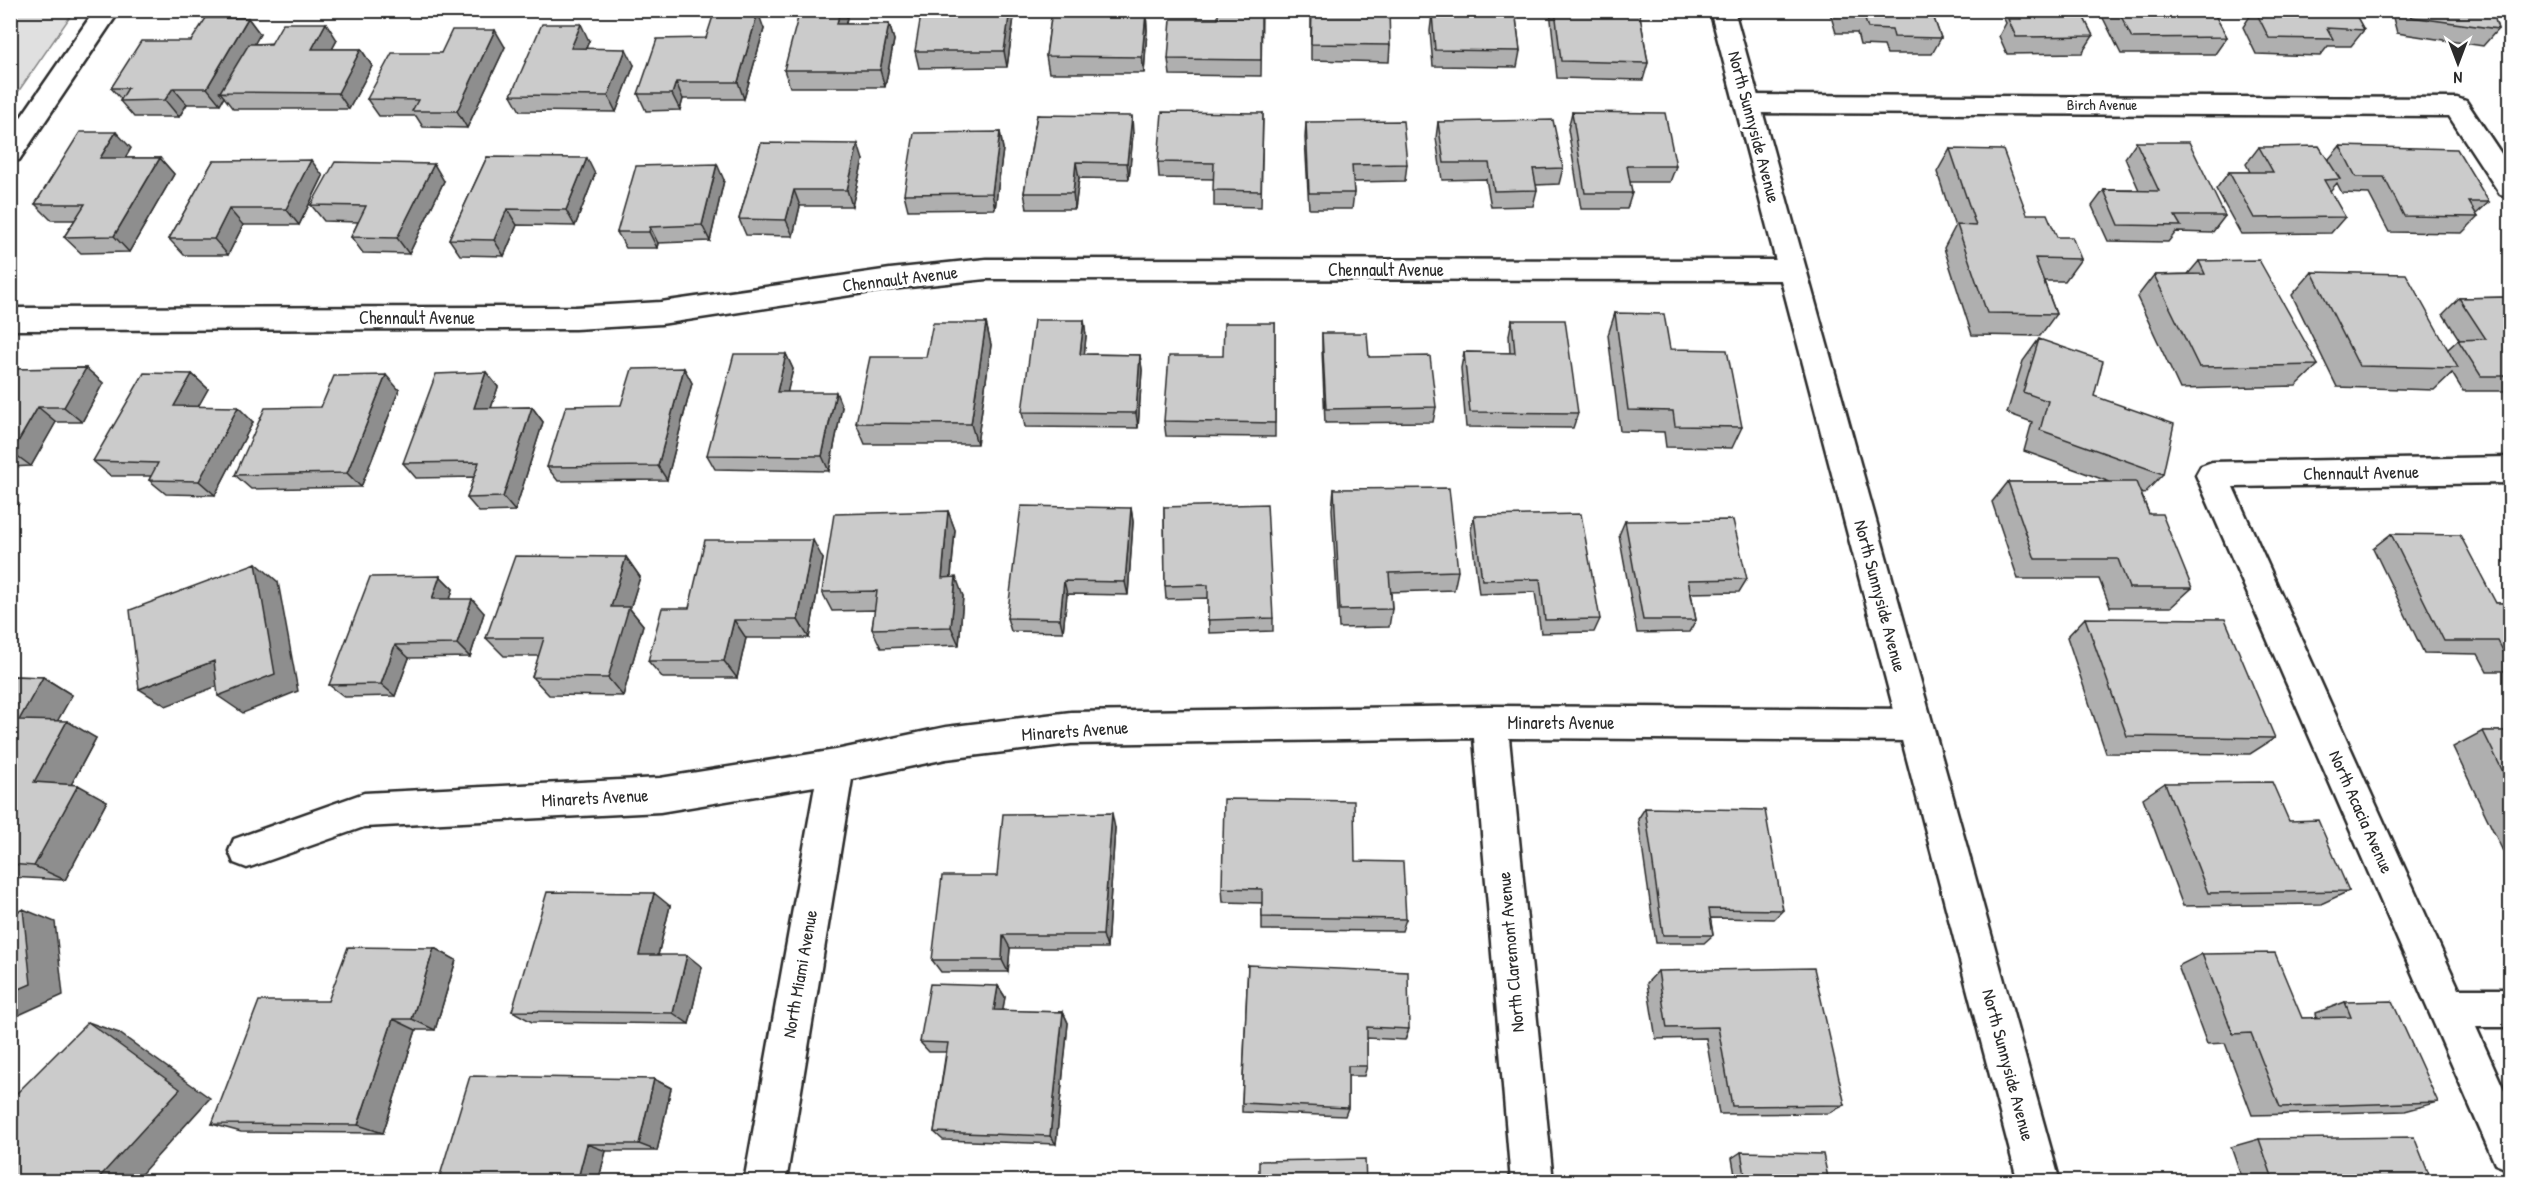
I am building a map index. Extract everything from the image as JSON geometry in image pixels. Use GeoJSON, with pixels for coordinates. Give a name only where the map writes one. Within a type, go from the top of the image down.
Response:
{"type":"FeatureCollection","features":[{"type":"Feature","properties":{"kind":"street"},"geometry":{"type":"LineString","coordinates":[[10,154],[108,10]]}},
{"type":"Feature","properties":{"kind":"street","name":"North Sunnyside Avenue"},"geometry":{"type":"LineString","coordinates":[[1722,10],[2039,1182]]}},
{"type":"Feature","properties":{"kind":"street","name":"Birch Avenue"},"geometry":{"type":"LineString","coordinates":[[1747,104],[2457,107],[2511,187]]}},
{"type":"Feature","properties":{"kind":"street","name":"Chennault Avenue"},"geometry":{"type":"LineString","coordinates":[[10,319],[575,318],[661,313],[890,279],[986,269],[1792,270]]}},
{"type":"Feature","properties":{"kind":"street","name":"Chennault Avenue"},"geometry":{"type":"LineString","coordinates":[[2212,475],[2511,470]]}},
{"type":"Feature","properties":{"kind":"street","name":"North Acacia Avenue"},"geometry":{"type":"LineString","coordinates":[[2212,475],[2511,1149]]}},
{"type":"Feature","properties":{"kind":"street","name":"Minarets Avenue"},"geometry":{"type":"LineString","coordinates":[[247,851],[364,810],[660,795],[836,766],[946,743],[1071,728],[1490,722],[1915,725]]}},
{"type":"Feature","properties":{"kind":"street","name":"North Claremont Avenue"},"geometry":{"type":"LineString","coordinates":[[1490,722],[1532,1182]]}},
{"type":"Feature","properties":{"kind":"street","name":"North Miami Avenue"},"geometry":{"type":"LineString","coordinates":[[765,1182],[836,766]]}},
{"type":"Feature","properties":{"kind":"street"},"geometry":{"type":"LineString","coordinates":[[2448,1008],[2511,1008]]}},
{"type":"Feature","properties":{"kind":"shaded area"},"geometry":{"type":"Polygon","coordinates":[[[11,10],[68,11],[70,17],[11,102],[11,10]]]}},
{"type":"Feature","properties":{"kind":"building"},"geometry":{"type":"Polygon","coordinates":[[[800,10],[840,10],[837,24],[889,24],[880,70],[784,70],[800,10]]]}},
{"type":"Feature","properties":{"kind":"building"},"geometry":{"type":"Polygon","coordinates":[[[968,10],[1010,10],[1004,51],[915,51],[921,15],[968,15],[968,10]]]}},
{"type":"Feature","properties":{"kind":"building"},"geometry":{"type":"Polygon","coordinates":[[[1052,10],[1146,13],[1142,57],[1046,56],[1052,10]]]}},
{"type":"Feature","properties":{"kind":"building"},"geometry":{"type":"Polygon","coordinates":[[[1218,10],[1261,10],[1261,60],[1168,59],[1171,19],[1218,19],[1218,10]]]}},
{"type":"Feature","properties":{"kind":"building"},"geometry":{"type":"Polygon","coordinates":[[[1312,10],[1389,10],[1390,45],[1311,44],[1312,10]]]}},
{"type":"Feature","properties":{"kind":"building"},"geometry":{"type":"Polygon","coordinates":[[[1471,10],[1515,10],[1520,51],[1435,50],[1432,14],[1472,14],[1471,10]]]}},
{"type":"Feature","properties":{"kind":"building"},"geometry":{"type":"Polygon","coordinates":[[[1555,10],[1639,10],[1648,63],[1561,61],[1555,10]]]}},
{"type":"Feature","properties":{"kind":"building"},"geometry":{"type":"Polygon","coordinates":[[[1841,10],[1931,10],[1941,38],[1894,37],[1892,29],[1868,28],[1864,17],[1843,16],[1841,10]]]}},
{"type":"Feature","properties":{"kind":"building"},"geometry":{"type":"Polygon","coordinates":[[[2017,10],[2080,10],[2093,36],[2016,37],[2008,19],[2021,19],[2017,10]]]}},
{"type":"Feature","properties":{"kind":"building"},"geometry":{"type":"Polygon","coordinates":[[[2118,10],[2212,10],[2227,37],[2132,38],[2118,10]]]}},
{"type":"Feature","properties":{"kind":"building"},"geometry":{"type":"Polygon","coordinates":[[[2255,10],[2353,10],[2364,30],[2327,28],[2333,39],[2269,38],[2255,10]]]}},
{"type":"Feature","properties":{"kind":"building"},"geometry":{"type":"Polygon","coordinates":[[[2409,10],[2492,10],[2498,29],[2411,17],[2409,10]]]}},
{"type":"Feature","properties":{"kind":"building"},"geometry":{"type":"Polygon","coordinates":[[[758,12],[738,82],[676,82],[672,94],[638,94],[657,39],[706,38],[714,13],[758,12]]]}},
{"type":"Feature","properties":{"kind":"building"},"geometry":{"type":"Polygon","coordinates":[[[206,18],[248,18],[207,88],[173,88],[165,100],[120,101],[128,88],[111,88],[141,41],[191,41],[206,18]]]}},
{"type":"Feature","properties":{"kind":"building"},"geometry":{"type":"Polygon","coordinates":[[[283,23],[326,23],[312,49],[361,49],[338,93],[220,92],[249,44],[271,44],[283,23]]]}},
{"type":"Feature","properties":{"kind":"building"},"geometry":{"type":"Polygon","coordinates":[[[542,24],[581,24],[571,48],[626,49],[608,96],[511,95],[542,24]]]}},
{"type":"Feature","properties":{"kind":"building"},"geometry":{"type":"Polygon","coordinates":[[[452,30],[495,30],[457,111],[412,111],[418,100],[367,99],[392,53],[441,53],[452,30]]]}},
{"type":"Feature","properties":{"kind":"building"},"geometry":{"type":"Polygon","coordinates":[[[1162,112],[1263,113],[1261,191],[1213,190],[1214,163],[1158,162],[1162,112]]]}},
{"type":"Feature","properties":{"kind":"building"},"geometry":{"type":"Polygon","coordinates":[[[1572,112],[1665,113],[1676,166],[1627,166],[1632,193],[1585,193],[1572,112]]]}},
{"type":"Feature","properties":{"kind":"building"},"geometry":{"type":"Polygon","coordinates":[[[1037,115],[1132,116],[1127,163],[1076,162],[1073,193],[1024,193],[1037,115]]]}},
{"type":"Feature","properties":{"kind":"building"},"geometry":{"type":"Polygon","coordinates":[[[1553,120],[1563,168],[1533,169],[1537,190],[1494,191],[1489,163],[1444,163],[1438,122],[1553,120]]]}},
{"type":"Feature","properties":{"kind":"building"},"geometry":{"type":"Polygon","coordinates":[[[1403,121],[1407,164],[1352,165],[1354,193],[1309,193],[1306,122],[1403,121]]]}},
{"type":"Feature","properties":{"kind":"building"},"geometry":{"type":"Polygon","coordinates":[[[80,132],[116,132],[100,158],[160,158],[114,236],[64,237],[85,204],[35,204],[80,132]]]}},
{"type":"Feature","properties":{"kind":"building"},"geometry":{"type":"Polygon","coordinates":[[[1000,132],[992,193],[904,194],[914,133],[1000,132]]]}},
{"type":"Feature","properties":{"kind":"building"},"geometry":{"type":"Polygon","coordinates":[[[2136,142],[2189,142],[2225,216],[2175,216],[2181,226],[2119,225],[2104,190],[2159,191],[2136,142]]]}},
{"type":"Feature","properties":{"kind":"building"},"geometry":{"type":"Polygon","coordinates":[[[761,143],[858,144],[847,190],[794,190],[786,220],[739,219],[761,143]]]}},
{"type":"Feature","properties":{"kind":"building"},"geometry":{"type":"Polygon","coordinates":[[[2319,146],[2340,179],[2324,180],[2345,217],[2254,218],[2229,172],[2273,172],[2259,147],[2319,146]]]}},
{"type":"Feature","properties":{"kind":"building"},"geometry":{"type":"Polygon","coordinates":[[[2340,146],[2457,149],[2489,202],[2469,202],[2478,217],[2404,216],[2384,177],[2356,177],[2340,146]]]}},
{"type":"Feature","properties":{"kind":"building"},"geometry":{"type":"Polygon","coordinates":[[[1950,149],[2003,150],[2027,214],[2047,214],[2057,237],[2072,237],[2081,259],[2035,258],[2056,314],[1987,313],[1957,225],[1976,226],[1950,149]]]}},
{"type":"Feature","properties":{"kind":"building"},"geometry":{"type":"Polygon","coordinates":[[[487,157],[587,158],[566,210],[507,209],[494,240],[449,239],[487,157]]]}},
{"type":"Feature","properties":{"kind":"building"},"geometry":{"type":"Polygon","coordinates":[[[311,160],[286,209],[229,209],[214,239],[169,239],[213,161],[311,160]]]}},
{"type":"Feature","properties":{"kind":"building"},"geometry":{"type":"Polygon","coordinates":[[[335,162],[434,164],[397,238],[351,237],[366,206],[311,205],[335,162]]]}},
{"type":"Feature","properties":{"kind":"building"},"geometry":{"type":"Polygon","coordinates":[[[717,164],[702,225],[650,227],[649,232],[617,232],[636,166],[717,164]]]}},
{"type":"Feature","properties":{"kind":"building"},"geometry":{"type":"Polygon","coordinates":[[[2259,260],[2318,365],[2199,367],[2154,275],[2205,274],[2199,261],[2259,260]]]}},
{"type":"Feature","properties":{"kind":"building"},"geometry":{"type":"Polygon","coordinates":[[[2312,272],[2406,274],[2458,368],[2359,366],[2312,272]]]}},
{"type":"Feature","properties":{"kind":"building"},"geometry":{"type":"Polygon","coordinates":[[[2511,297],[2511,376],[2481,376],[2458,340],[2486,339],[2459,298],[2511,297]]]}},
{"type":"Feature","properties":{"kind":"building"},"geometry":{"type":"Polygon","coordinates":[[[1615,313],[1664,314],[1670,349],[1727,350],[1742,427],[1675,426],[1673,411],[1628,410],[1615,313]]]}},
{"type":"Feature","properties":{"kind":"building"},"geometry":{"type":"Polygon","coordinates":[[[1034,320],[1084,320],[1080,354],[1140,355],[1136,413],[1022,412],[1034,320]]]}},
{"type":"Feature","properties":{"kind":"building"},"geometry":{"type":"Polygon","coordinates":[[[1512,320],[1565,320],[1578,413],[1470,412],[1464,352],[1515,353],[1512,320]]]}},
{"type":"Feature","properties":{"kind":"building"},"geometry":{"type":"Polygon","coordinates":[[[933,323],[986,323],[971,424],[856,423],[870,357],[926,357],[933,323]]]}},
{"type":"Feature","properties":{"kind":"building"},"geometry":{"type":"Polygon","coordinates":[[[1224,323],[1275,323],[1275,423],[1164,421],[1169,356],[1223,356],[1224,323]]]}},
{"type":"Feature","properties":{"kind":"building"},"geometry":{"type":"Polygon","coordinates":[[[1322,333],[1367,333],[1369,357],[1430,356],[1436,407],[1326,409],[1322,333]]]}},
{"type":"Feature","properties":{"kind":"building"},"geometry":{"type":"Polygon","coordinates":[[[2039,339],[2103,361],[2094,396],[2174,424],[2163,474],[2040,430],[2048,401],[2023,392],[2039,339]]]}},
{"type":"Feature","properties":{"kind":"building"},"geometry":{"type":"Polygon","coordinates":[[[734,354],[786,354],[777,392],[836,392],[822,456],[707,455],[734,354]]]}},
{"type":"Feature","properties":{"kind":"building"},"geometry":{"type":"Polygon","coordinates":[[[86,368],[64,407],[38,407],[10,452],[10,369],[86,368]]]}},
{"type":"Feature","properties":{"kind":"building"},"geometry":{"type":"Polygon","coordinates":[[[684,368],[658,466],[547,467],[566,406],[621,405],[632,369],[684,368]]]}},
{"type":"Feature","properties":{"kind":"building"},"geometry":{"type":"Polygon","coordinates":[[[486,372],[474,408],[532,407],[503,497],[467,498],[479,462],[403,463],[436,374],[486,372]]]}},
{"type":"Feature","properties":{"kind":"building"},"geometry":{"type":"Polygon","coordinates":[[[144,373],[192,374],[174,406],[238,407],[199,481],[149,480],[158,463],[93,461],[144,373]]]}},
{"type":"Feature","properties":{"kind":"building"},"geometry":{"type":"Polygon","coordinates":[[[386,375],[347,473],[235,475],[265,408],[321,407],[334,376],[386,375]]]}},
{"type":"Feature","properties":{"kind":"building"},"geometry":{"type":"Polygon","coordinates":[[[2008,482],[2136,482],[2149,514],[2162,514],[2192,588],[2129,588],[2118,559],[2035,559],[2008,482]]]}},
{"type":"Feature","properties":{"kind":"building"},"geometry":{"type":"Polygon","coordinates":[[[1449,488],[1458,571],[1389,573],[1392,609],[1340,610],[1334,489],[1449,488]]]}},
{"type":"Feature","properties":{"kind":"building"},"geometry":{"type":"Polygon","coordinates":[[[1267,504],[1273,618],[1208,620],[1208,585],[1165,586],[1164,507],[1267,504]]]}},
{"type":"Feature","properties":{"kind":"building"},"geometry":{"type":"Polygon","coordinates":[[[1021,506],[1131,508],[1125,582],[1064,581],[1060,619],[1007,618],[1021,506]]]}},
{"type":"Feature","properties":{"kind":"building"},"geometry":{"type":"Polygon","coordinates":[[[948,511],[942,578],[956,577],[951,627],[872,629],[877,591],[822,592],[834,514],[948,511]]]}},
{"type":"Feature","properties":{"kind":"building"},"geometry":{"type":"Polygon","coordinates":[[[1581,514],[1600,619],[1545,620],[1540,579],[1482,580],[1474,516],[1581,514]]]}},
{"type":"Feature","properties":{"kind":"building"},"geometry":{"type":"Polygon","coordinates":[[[1733,520],[1747,579],[1688,580],[1696,620],[1643,620],[1625,521],[1733,520]]]}},
{"type":"Feature","properties":{"kind":"building"},"geometry":{"type":"Polygon","coordinates":[[[2391,534],[2460,535],[2496,603],[2511,603],[2511,659],[2507,658],[2498,641],[2444,641],[2391,534]]]}},
{"type":"Feature","properties":{"kind":"building"},"geometry":{"type":"Polygon","coordinates":[[[705,540],[813,540],[798,620],[734,620],[724,661],[648,661],[662,608],[689,608],[705,540]]]}},
{"type":"Feature","properties":{"kind":"building"},"geometry":{"type":"Polygon","coordinates":[[[515,556],[626,557],[611,607],[629,607],[608,678],[532,677],[544,638],[486,638],[515,556]]]}},
{"type":"Feature","properties":{"kind":"building"},"geometry":{"type":"Polygon","coordinates":[[[256,563],[275,674],[218,696],[214,661],[139,689],[130,610],[256,563]]]}},
{"type":"Feature","properties":{"kind":"building"},"geometry":{"type":"Polygon","coordinates":[[[440,576],[432,599],[472,599],[457,644],[395,645],[381,684],[329,685],[370,577],[440,576]]]}},
{"type":"Feature","properties":{"kind":"building"},"geometry":{"type":"Polygon","coordinates":[[[2085,618],[2225,619],[2275,738],[2127,736],[2085,618]]]}},
{"type":"Feature","properties":{"kind":"building"},"geometry":{"type":"Polygon","coordinates":[[[10,676],[43,677],[19,720],[67,721],[34,782],[78,785],[34,866],[10,864],[10,676]]]}},
{"type":"Feature","properties":{"kind":"building"},"geometry":{"type":"Polygon","coordinates":[[[2483,731],[2511,731],[2511,788],[2483,731]]]}},
{"type":"Feature","properties":{"kind":"building"},"geometry":{"type":"Polygon","coordinates":[[[2272,782],[2289,821],[2318,820],[2349,891],[2208,893],[2165,783],[2272,782]]]}},
{"type":"Feature","properties":{"kind":"building"},"geometry":{"type":"Polygon","coordinates":[[[1224,799],[1354,801],[1355,861],[1403,862],[1406,919],[1262,917],[1262,889],[1222,888],[1224,799]]]}},
{"type":"Feature","properties":{"kind":"building"},"geometry":{"type":"Polygon","coordinates":[[[1645,808],[1765,810],[1783,910],[1709,909],[1713,935],[1663,935],[1645,808]]]}},
{"type":"Feature","properties":{"kind":"building"},"geometry":{"type":"Polygon","coordinates":[[[1112,813],[1103,935],[1003,935],[1002,960],[932,960],[942,876],[997,876],[1003,814],[1112,813]]]}},
{"type":"Feature","properties":{"kind":"building"},"geometry":{"type":"Polygon","coordinates":[[[547,892],[654,893],[639,955],[687,955],[673,1013],[512,1011],[547,892]]]}},
{"type":"Feature","properties":{"kind":"building"},"geometry":{"type":"Polygon","coordinates":[[[23,909],[31,984],[10,993],[10,915],[23,909]]]}},
{"type":"Feature","properties":{"kind":"building"},"geometry":{"type":"Polygon","coordinates":[[[348,947],[434,948],[412,1019],[393,1019],[358,1125],[212,1124],[259,1001],[328,1001],[348,947]]]}},
{"type":"Feature","properties":{"kind":"building"},"geometry":{"type":"Polygon","coordinates":[[[2275,953],[2302,1018],[2351,1017],[2345,1002],[2392,1001],[2438,1102],[2280,1107],[2251,1033],[2233,1034],[2202,954],[2275,953]]]}},
{"type":"Feature","properties":{"kind":"building"},"geometry":{"type":"Polygon","coordinates":[[[1248,965],[1408,972],[1409,1029],[1367,1027],[1367,1066],[1348,1066],[1348,1108],[1242,1103],[1248,965]]]}},
{"type":"Feature","properties":{"kind":"building"},"geometry":{"type":"Polygon","coordinates":[[[1814,968],[1845,1105],[1732,1106],[1718,1027],[1667,1028],[1658,971],[1814,968]]]}},
{"type":"Feature","properties":{"kind":"building"},"geometry":{"type":"Polygon","coordinates":[[[930,984],[998,986],[994,1010],[1063,1012],[1050,1136],[934,1132],[948,1043],[920,1042],[930,984]]]}},
{"type":"Feature","properties":{"kind":"building"},"geometry":{"type":"Polygon","coordinates":[[[88,1022],[180,1089],[95,1182],[10,1182],[10,1100],[88,1022]]]}},
{"type":"Feature","properties":{"kind":"building"},"geometry":{"type":"Polygon","coordinates":[[[470,1076],[654,1079],[639,1144],[587,1144],[577,1182],[438,1182],[470,1076]]]}},
{"type":"Feature","properties":{"kind":"building"},"geometry":{"type":"Polygon","coordinates":[[[2414,1137],[2432,1182],[2274,1182],[2259,1139],[2414,1137]]]}},
{"type":"Feature","properties":{"kind":"building"},"geometry":{"type":"Polygon","coordinates":[[[1741,1152],[1823,1154],[1829,1182],[1735,1182],[1746,1181],[1741,1152]]]}},
{"type":"Feature","properties":{"kind":"building"},"geometry":{"type":"Polygon","coordinates":[[[1365,1159],[1366,1182],[1259,1182],[1259,1161],[1365,1159]]]}}]}
